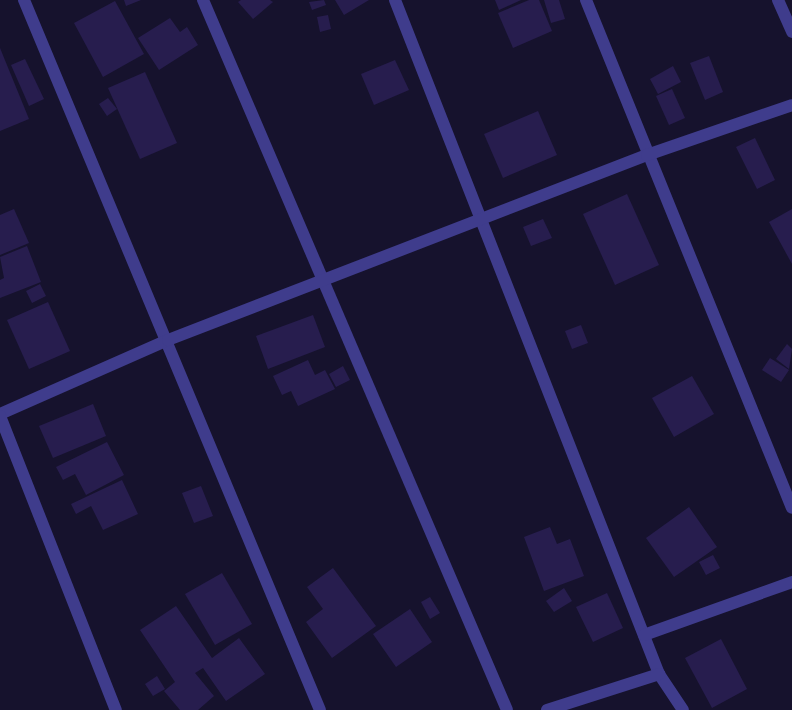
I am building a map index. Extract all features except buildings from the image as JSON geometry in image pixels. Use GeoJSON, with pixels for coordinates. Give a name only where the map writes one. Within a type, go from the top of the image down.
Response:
{"type":"FeatureCollection","features":[{"type":"Feature","properties":{"kind":"street"},"geometry":{"type":"LineString","coordinates":[[24,0],[168,340],[320,710]]}},
{"type":"Feature","properties":{"kind":"street"},"geometry":{"type":"LineString","coordinates":[[203,0],[507,710]]}},
{"type":"Feature","properties":{"kind":"street"},"geometry":{"type":"LineString","coordinates":[[395,0],[659,674],[683,710]]}},
{"type":"Feature","properties":{"kind":"street"},"geometry":{"type":"LineString","coordinates":[[586,0],[647,155],[792,508]]}},
{"type":"Feature","properties":{"kind":"street"},"geometry":{"type":"LineString","coordinates":[[778,0],[792,32]]}},
{"type":"Feature","properties":{"kind":"street"},"geometry":{"type":"LineString","coordinates":[[116,710],[0,415],[168,340],[647,155],[792,105]]}},
{"type":"Feature","properties":{"kind":"street"},"geometry":{"type":"LineString","coordinates":[[644,635],[792,582]]}},
{"type":"Feature","properties":{"kind":"street"},"geometry":{"type":"LineString","coordinates":[[547,710],[659,674]]}}]}
